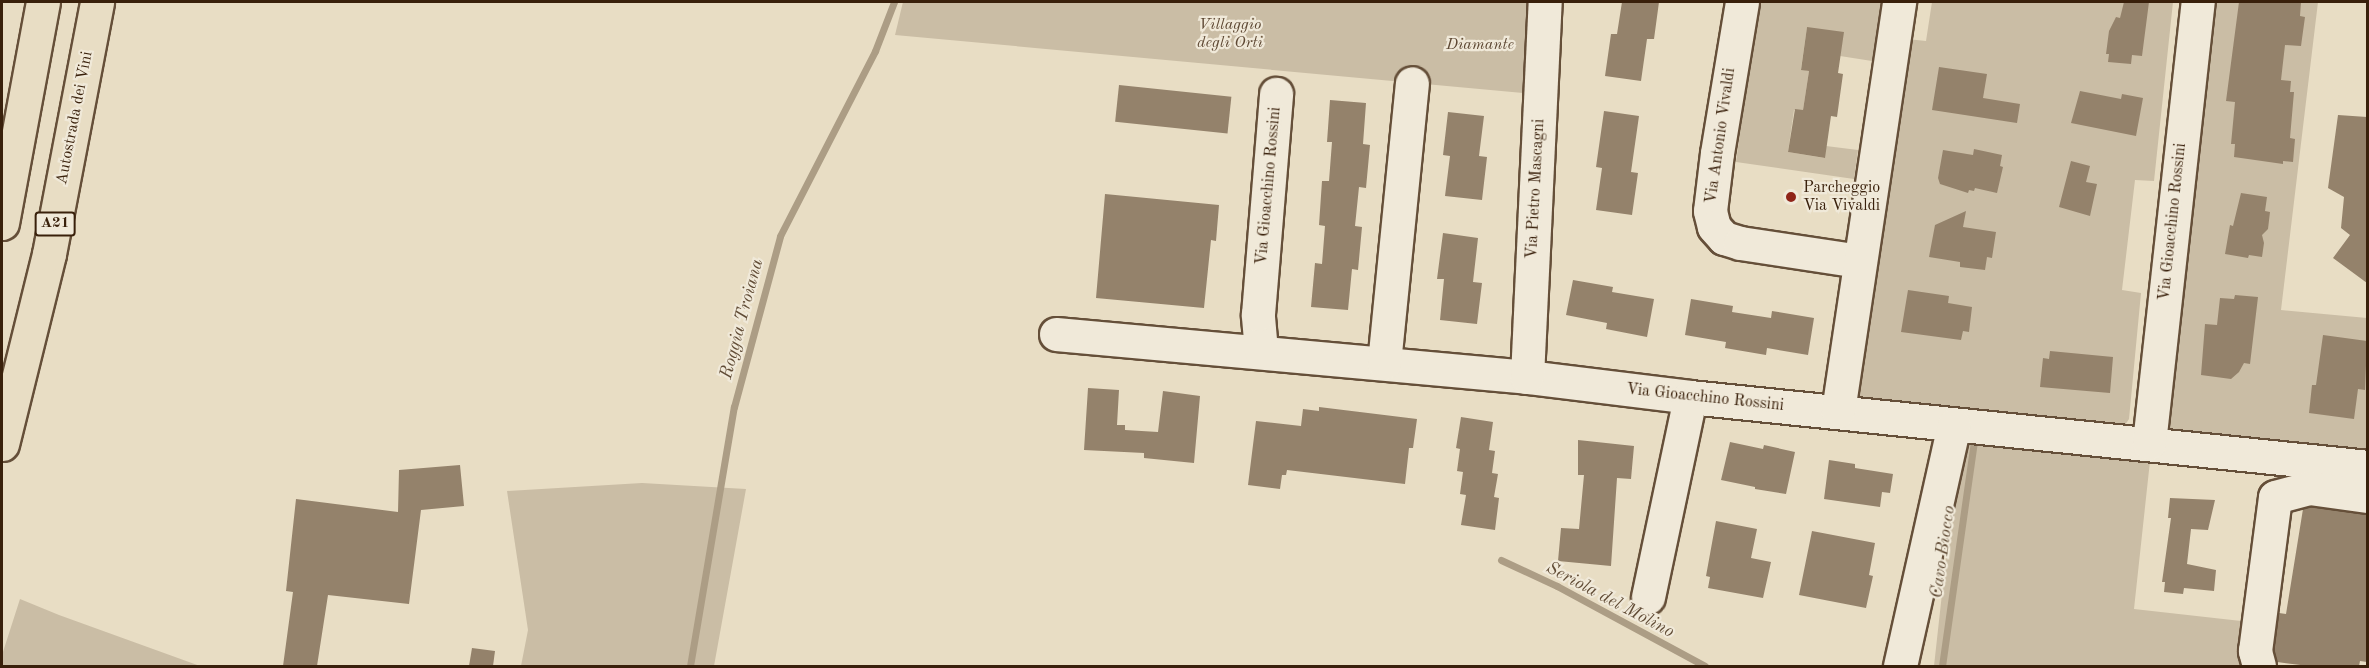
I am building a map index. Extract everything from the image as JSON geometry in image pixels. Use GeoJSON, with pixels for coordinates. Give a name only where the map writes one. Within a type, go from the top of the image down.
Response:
{"type":"FeatureCollection","features":[{"type":"Feature","properties":{"kind":"highway"},"geometry":{"type":"LineString","coordinates":[[2,223],[43,2]]}},
{"type":"Feature","properties":{"kind":"highway","name":"Autostrada dei Vini"},"geometry":{"type":"LineString","coordinates":[[2,444],[49,254],[97,2]]}},
{"type":"Feature","properties":{"kind":"street","name":"Via Pietro Mascagni"},"geometry":{"type":"LineString","coordinates":[[1527,378],[1545,2]]}},
{"type":"Feature","properties":{"kind":"street","name":"Via Antonio Vivaldi"},"geometry":{"type":"LineString","coordinates":[[1742,2],[1710,211],[1714,227],[1724,238],[1786,242],[1859,261]]}},
{"type":"Feature","properties":{"kind":"street"},"geometry":{"type":"LineString","coordinates":[[1838,411],[1899,2]]}},
{"type":"Feature","properties":{"kind":"street","name":"Via Gioacchino Rossini"},"geometry":{"type":"LineString","coordinates":[[2149,443],[2198,2]]}},
{"type":"Feature","properties":{"kind":"street"},"geometry":{"type":"LineString","coordinates":[[1384,363],[1412,83]]}},
{"type":"Feature","properties":{"kind":"street","name":"Via Gioacchino Rossini"},"geometry":{"type":"LineString","coordinates":[[1261,351],[1258,314],[1276,94]]}},
{"type":"Feature","properties":{"kind":"street","name":"Via Gioacchino Rossini"},"geometry":{"type":"LineString","coordinates":[[1056,334],[1384,363],[1690,398],[1838,411],[2367,467]]}},
{"type":"Feature","properties":{"kind":"street"},"geometry":{"type":"LineString","coordinates":[[1648,597],[1690,398]]}},
{"type":"Feature","properties":{"kind":"street"},"geometry":{"type":"LineString","coordinates":[[1900,666],[1954,425]]}},
{"type":"Feature","properties":{"kind":"street"},"geometry":{"type":"LineString","coordinates":[[2259,666],[2255,651],[2275,498],[2309,488],[2367,496]]}},
{"type":"Feature","properties":{"kind":"green space"},"geometry":{"type":"Polygon","coordinates":[[[903,2],[1528,2],[1523,93],[895,35],[903,2]]]}},
{"type":"Feature","properties":{"kind":"green space"},"geometry":{"type":"Polygon","coordinates":[[[1758,2],[1881,3],[1872,61],[1840,56],[1807,27],[1801,69],[1809,71],[1803,110],[1794,110],[1788,152],[1824,158],[1826,146],[1858,150],[1854,179],[1736,162],[1758,2]]]}},
{"type":"Feature","properties":{"kind":"green space"},"geometry":{"type":"Polygon","coordinates":[[[1932,2],[2173,2],[2154,181],[2135,180],[2122,290],[2141,293],[2129,419],[2125,425],[2117,428],[1857,397],[1907,39],[1926,41],[1932,2]]]}},
{"type":"Feature","properties":{"kind":"green space"},"geometry":{"type":"Polygon","coordinates":[[[2207,2],[2318,2],[2281,310],[2367,318],[2367,451],[2166,428],[2207,2]]]}},
{"type":"Feature","properties":{"kind":"green space"},"geometry":{"type":"Polygon","coordinates":[[[1959,440],[2150,461],[2134,609],[2250,622],[2245,666],[1934,666],[1959,440]]]}},
{"type":"Feature","properties":{"kind":"green space"},"geometry":{"type":"Polygon","coordinates":[[[642,483],[746,489],[714,666],[521,666],[528,630],[507,491],[642,483]]]}},
{"type":"Feature","properties":{"kind":"green space"},"geometry":{"type":"Polygon","coordinates":[[[20,599],[200,666],[2,666],[2,655],[20,599]]]}},
{"type":"Feature","properties":{"kind":"building"},"geometry":{"type":"Polygon","coordinates":[[[1622,2],[1659,2],[1654,39],[1647,39],[1641,81],[1605,76],[1611,34],[1617,34],[1622,2]]]}},
{"type":"Feature","properties":{"kind":"building"},"geometry":{"type":"Polygon","coordinates":[[[2124,2],[2149,2],[2142,56],[2132,55],[2131,64],[2108,62],[2109,54],[2106,54],[2109,31],[2116,17],[2120,18],[2124,2]]]}},
{"type":"Feature","properties":{"kind":"building"},"geometry":{"type":"Polygon","coordinates":[[[2239,2],[2301,2],[2300,16],[2305,17],[2301,46],[2285,45],[2281,80],[2291,81],[2290,92],[2294,92],[2290,138],[2295,139],[2293,162],[2283,161],[2283,164],[2234,157],[2235,144],[2231,144],[2235,102],[2226,101],[2239,2]]]}},
{"type":"Feature","properties":{"kind":"building"},"geometry":{"type":"Polygon","coordinates":[[[1807,27],[1844,32],[1838,73],[1843,74],[1837,117],[1831,116],[1825,158],[1788,152],[1795,109],[1803,110],[1809,71],[1801,70],[1807,27]]]}},
{"type":"Feature","properties":{"kind":"building"},"geometry":{"type":"Polygon","coordinates":[[[1939,67],[1987,74],[1983,98],[2020,104],[2017,123],[1932,110],[1939,67]]]}},
{"type":"Feature","properties":{"kind":"building"},"geometry":{"type":"Polygon","coordinates":[[[1119,85],[1231,97],[1228,134],[1115,122],[1119,85]]]}},
{"type":"Feature","properties":{"kind":"building"},"geometry":{"type":"Polygon","coordinates":[[[2080,91],[2121,99],[2122,94],[2143,98],[2136,136],[2071,123],[2080,91]]]}},
{"type":"Feature","properties":{"kind":"building"},"geometry":{"type":"Polygon","coordinates":[[[1330,100],[1366,103],[1363,144],[1370,145],[1366,188],[1359,187],[1355,226],[1362,227],[1358,270],[1352,269],[1348,310],[1311,307],[1315,263],[1322,264],[1325,226],[1319,225],[1322,181],[1329,181],[1332,142],[1327,142],[1330,100]]]}},
{"type":"Feature","properties":{"kind":"building"},"geometry":{"type":"Polygon","coordinates":[[[1604,111],[1639,116],[1631,172],[1638,173],[1632,215],[1596,210],[1602,168],[1596,167],[1604,111]]]}},
{"type":"Feature","properties":{"kind":"building"},"geometry":{"type":"Polygon","coordinates":[[[1448,112],[1484,116],[1479,156],[1487,157],[1482,200],[1445,196],[1450,156],[1443,155],[1448,112]]]}},
{"type":"Feature","properties":{"kind":"building"},"geometry":{"type":"Polygon","coordinates":[[[2338,115],[2367,117],[2367,283],[2333,258],[2350,235],[2341,228],[2344,197],[2328,188],[2338,115]]]}},
{"type":"Feature","properties":{"kind":"building"},"geometry":{"type":"Polygon","coordinates":[[[1974,149],[2002,155],[2000,166],[2003,167],[1997,193],[1975,188],[1974,191],[1969,190],[1968,193],[1940,184],[1938,178],[1943,150],[1973,155],[1974,149]]]}},
{"type":"Feature","properties":{"kind":"building"},"geometry":{"type":"Polygon","coordinates":[[[2071,161],[2090,166],[2086,182],[2097,184],[2090,216],[2059,207],[2071,161]]]}},
{"type":"Feature","properties":{"kind":"building"},"geometry":{"type":"Polygon","coordinates":[[[2241,193],[2267,197],[2265,211],[2270,212],[2268,229],[2262,235],[2264,243],[2262,257],[2249,255],[2248,258],[2225,254],[2230,225],[2233,226],[2241,193]]]}},
{"type":"Feature","properties":{"kind":"building"},"geometry":{"type":"Polygon","coordinates":[[[1105,194],[1219,205],[1216,241],[1211,240],[1204,308],[1096,298],[1105,194]]]}},
{"type":"Feature","properties":{"kind":"building"},"geometry":{"type":"Polygon","coordinates":[[[1966,211],[1963,227],[1996,232],[1992,258],[1987,257],[1985,270],[1960,267],[1960,262],[1929,257],[1935,225],[1966,211]]]}},
{"type":"Feature","properties":{"kind":"building"},"geometry":{"type":"Polygon","coordinates":[[[1443,233],[1478,238],[1473,282],[1482,283],[1477,324],[1440,320],[1444,279],[1437,279],[1443,233]]]}},
{"type":"Feature","properties":{"kind":"building"},"geometry":{"type":"Polygon","coordinates":[[[1573,280],[1613,287],[1612,292],[1654,299],[1647,337],[1606,329],[1607,323],[1566,315],[1573,280]]]}},
{"type":"Feature","properties":{"kind":"building"},"geometry":{"type":"Polygon","coordinates":[[[1908,290],[1949,296],[1948,303],[1972,307],[1969,332],[1963,331],[1961,340],[1901,332],[1908,290]]]}},
{"type":"Feature","properties":{"kind":"building"},"geometry":{"type":"Polygon","coordinates":[[[2235,295],[2258,297],[2250,364],[2244,363],[2231,379],[2201,375],[2205,324],[2217,325],[2220,298],[2234,299],[2235,295]]]}},
{"type":"Feature","properties":{"kind":"building"},"geometry":{"type":"Polygon","coordinates":[[[1691,299],[1733,306],[1732,312],[1771,318],[1772,311],[1814,318],[1808,355],[1767,348],[1766,355],[1725,348],[1726,342],[1685,335],[1691,299]]]}},
{"type":"Feature","properties":{"kind":"building"},"geometry":{"type":"Polygon","coordinates":[[[2323,335],[2367,341],[2365,390],[2358,389],[2354,419],[2309,413],[2312,385],[2316,385],[2323,335]]]}},
{"type":"Feature","properties":{"kind":"building"},"geometry":{"type":"Polygon","coordinates":[[[2050,351],[2113,357],[2110,393],[2040,387],[2043,358],[2049,359],[2050,351]]]}},
{"type":"Feature","properties":{"kind":"building"},"geometry":{"type":"Polygon","coordinates":[[[1088,388],[1119,390],[1117,425],[1125,425],[1125,430],[1158,432],[1163,391],[1200,396],[1194,463],[1144,458],[1144,453],[1084,450],[1088,388]]]}},
{"type":"Feature","properties":{"kind":"building"},"geometry":{"type":"Polygon","coordinates":[[[1319,407],[1417,419],[1413,448],[1409,448],[1405,484],[1287,470],[1286,475],[1282,475],[1280,489],[1248,485],[1256,421],[1301,426],[1303,409],[1319,411],[1319,407]]]}},
{"type":"Feature","properties":{"kind":"building"},"geometry":{"type":"Polygon","coordinates":[[[1461,417],[1493,422],[1489,450],[1495,451],[1492,473],[1498,474],[1494,497],[1499,498],[1495,530],[1461,525],[1466,495],[1460,494],[1463,472],[1457,471],[1460,449],[1456,448],[1461,417]]]}},
{"type":"Feature","properties":{"kind":"building"},"geometry":{"type":"Polygon","coordinates":[[[1578,440],[1634,446],[1631,479],[1617,478],[1611,566],[1558,561],[1561,528],[1579,529],[1584,475],[1578,475],[1578,440]]]}},
{"type":"Feature","properties":{"kind":"building"},"geometry":{"type":"Polygon","coordinates":[[[1730,442],[1763,449],[1764,445],[1795,452],[1786,494],[1721,480],[1730,442]]]}},
{"type":"Feature","properties":{"kind":"building"},"geometry":{"type":"Polygon","coordinates":[[[1829,460],[1855,464],[1855,468],[1893,474],[1890,493],[1882,492],[1880,507],[1824,499],[1829,460]]]}},
{"type":"Feature","properties":{"kind":"building"},"geometry":{"type":"Polygon","coordinates":[[[460,465],[464,506],[421,510],[409,604],[328,595],[317,666],[283,666],[293,592],[286,591],[296,499],[398,512],[399,470],[460,465]]]}},
{"type":"Feature","properties":{"kind":"building"},"geometry":{"type":"Polygon","coordinates":[[[2170,498],[2215,500],[2208,530],[2191,529],[2187,564],[2216,570],[2214,591],[2184,588],[2183,594],[2164,592],[2165,582],[2162,582],[2171,518],[2168,518],[2170,498]]]}},
{"type":"Feature","properties":{"kind":"building"},"geometry":{"type":"Polygon","coordinates":[[[2310,507],[2367,514],[2367,662],[2360,661],[2359,666],[2309,666],[2277,662],[2274,650],[2279,613],[2286,614],[2303,509],[2310,507]]]}},
{"type":"Feature","properties":{"kind":"building"},"geometry":{"type":"Polygon","coordinates":[[[1716,521],[1757,529],[1751,558],[1771,562],[1763,598],[1708,588],[1710,577],[1706,576],[1716,521]]]}},
{"type":"Feature","properties":{"kind":"building"},"geometry":{"type":"Polygon","coordinates":[[[1812,531],[1875,543],[1869,575],[1873,576],[1866,608],[1799,595],[1812,531]]]}},
{"type":"Feature","properties":{"kind":"building"},"geometry":{"type":"Polygon","coordinates":[[[472,648],[495,651],[493,666],[469,666],[472,648]]]}},
{"type":"Feature","properties":{"kind":"waterway","name":"Roggia Troiana"},"geometry":{"type":"LineString","coordinates":[[690,666],[734,407],[780,236],[875,51],[894,2]]}},
{"type":"Feature","properties":{"kind":"waterway","name":"Cavo Biocco"},"geometry":{"type":"LineString","coordinates":[[1942,666],[1974,442]]}},
{"type":"Feature","properties":{"kind":"waterway","name":"Seriola del Molino"},"geometry":{"type":"LineString","coordinates":[[1501,560],[1557,586],[1705,666]]}},
{"type":"Feature","properties":{"kind":"place","name":"Parcheggio Via Vivaldi"},"geometry":{"type":"Point","coordinates":[1791,197]}},
{"type":"Feature","properties":{"kind":"park label","name":"Villaggio degli Orti"},"geometry":{"type":"Point","coordinates":[1230,34]}},
{"type":"Feature","properties":{"kind":"park label","name":"Diamante"},"geometry":{"type":"Point","coordinates":[1480,45]}}]}
